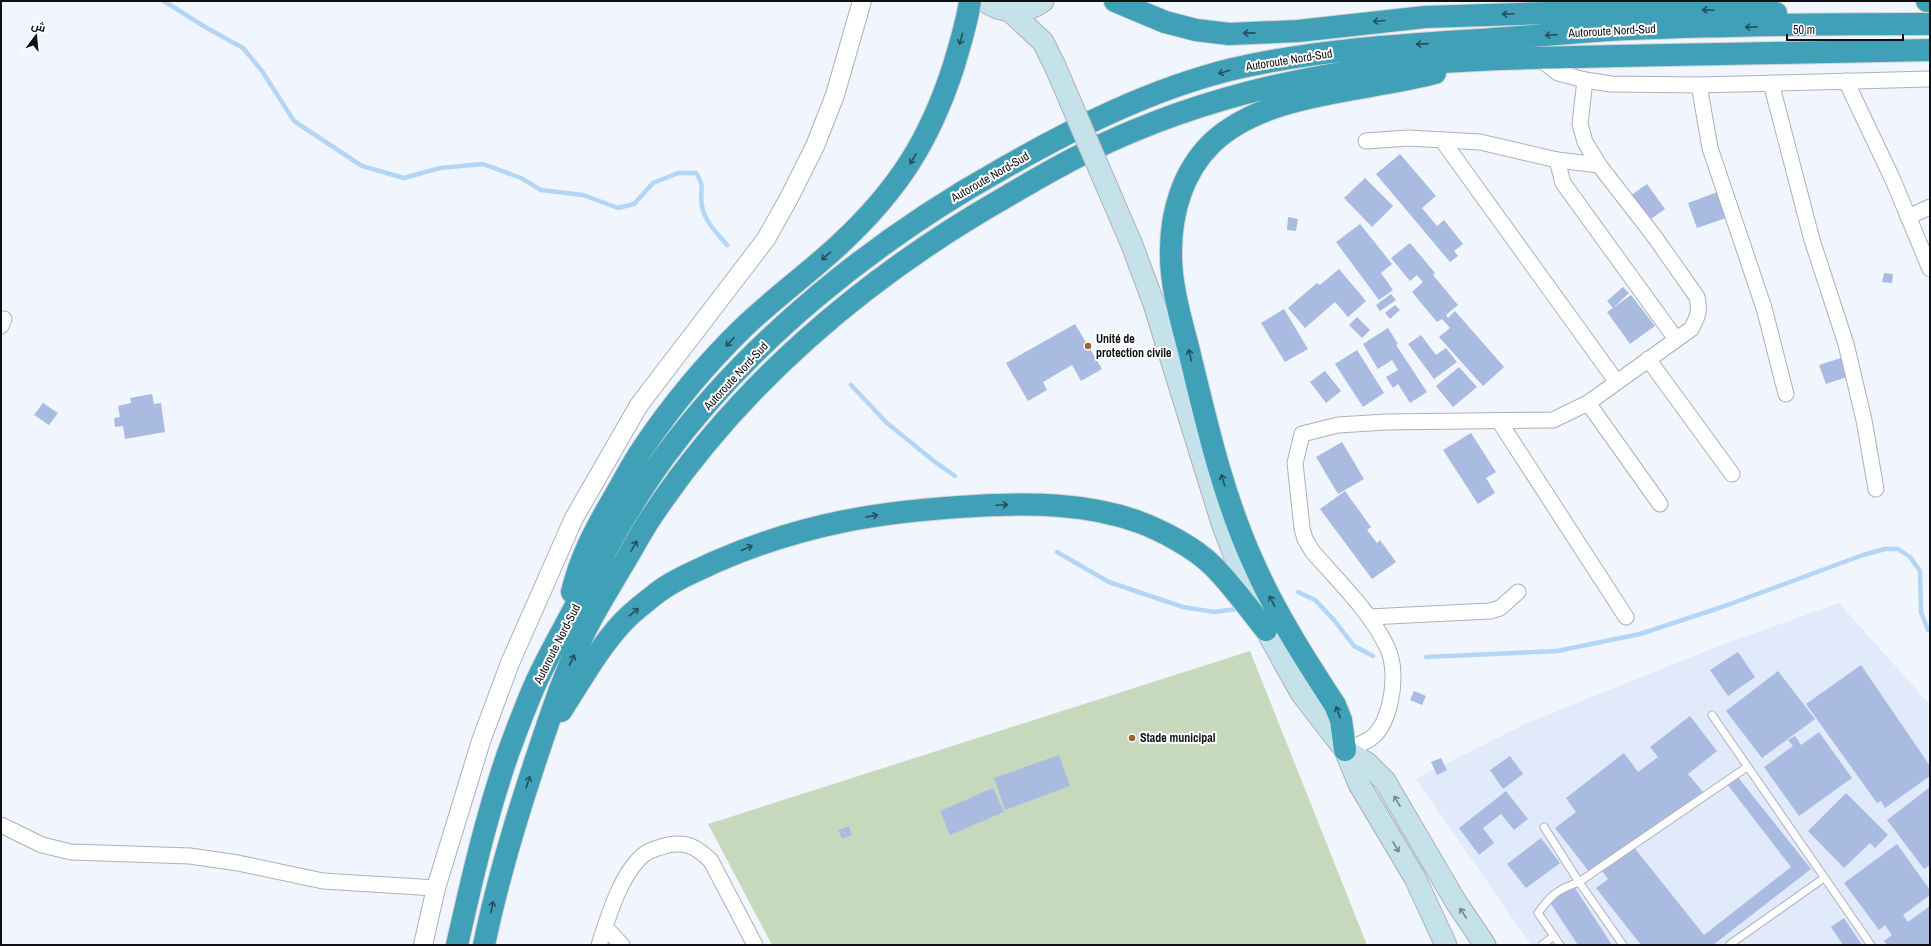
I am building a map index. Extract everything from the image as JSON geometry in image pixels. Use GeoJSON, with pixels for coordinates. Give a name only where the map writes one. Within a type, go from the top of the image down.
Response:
{"type":"FeatureCollection","features":[{"type":"Feature","properties":{"kind":"highway"},"geometry":{"type":"LineString","coordinates":[[561,635],[574,584],[584,554],[596,529],[642,448],[691,383],[744,327],[840,244],[887,196],[913,160],[932,123],[946,88],[965,28],[970,1]]}},
{"type":"Feature","properties":{"kind":"highway"},"geometry":{"type":"LineString","coordinates":[[1115,1],[1165,22],[1196,30],[1229,34],[1298,31],[1425,17],[1672,9],[1774,12],[1887,24]]}},
{"type":"Feature","properties":{"kind":"highway","name":"Autoroute Nord-Sud"},"geometry":{"type":"LineString","coordinates":[[457,945],[481,841],[509,750],[539,676],[610,540],[664,458],[733,376],[810,302],[852,268],[907,228],[977,183],[1054,140],[1129,105],[1179,86],[1231,70],[1291,58],[1407,45],[1628,29],[1930,24]]}},
{"type":"Feature","properties":{"kind":"highway","name":"Autoroute Nord-Sud"},"geometry":{"type":"LineString","coordinates":[[484,945],[494,894],[511,834],[567,669],[588,625],[648,523],[675,484],[714,434],[767,376],[838,312],[935,239],[1055,168],[1117,138],[1183,113],[1270,88],[1343,72],[1493,58],[1930,50]]}},
{"type":"Feature","properties":{"kind":"highway"},"geometry":{"type":"LineString","coordinates":[[1345,750],[1341,720],[1336,705],[1281,619],[1252,562],[1231,506],[1208,427],[1175,294],[1170,252],[1174,217],[1182,187],[1193,164],[1212,143],[1233,127],[1256,114],[1317,96],[1405,81],[1493,58]]}},
{"type":"Feature","properties":{"kind":"highway"},"geometry":{"type":"LineString","coordinates":[[542,740],[608,640],[623,621],[655,594],[688,574],[755,545],[820,525],[875,515],[926,509],[1013,504],[1059,506],[1097,510],[1139,522],[1180,542],[1212,565],[1266,630]]}},
{"type":"Feature","properties":{"kind":"main road"},"geometry":{"type":"LineString","coordinates":[[985,1],[998,8],[1010,11],[1030,8],[1043,1]]}},
{"type":"Feature","properties":{"kind":"main road"},"geometry":{"type":"LineString","coordinates":[[1043,42],[1047,1]]}},
{"type":"Feature","properties":{"kind":"main road"},"geometry":{"type":"LineString","coordinates":[[1010,11],[1022,20],[1043,42],[1055,66],[1132,245],[1154,304],[1222,523],[1244,581],[1266,630],[1301,693],[1345,750],[1359,784],[1415,878],[1446,945]]}},
{"type":"Feature","properties":{"kind":"main road"},"geometry":{"type":"LineString","coordinates":[[1345,750],[1367,763],[1385,781],[1456,902],[1485,945]]}},
{"type":"Feature","properties":{"kind":"street"},"geometry":{"type":"LineString","coordinates":[[423,945],[436,888],[481,741],[510,663],[574,518],[639,405],[766,238],[789,198],[815,146],[835,95],[862,1]]}},
{"type":"Feature","properties":{"kind":"street"},"geometry":{"type":"LineString","coordinates":[[1539,58],[1558,73],[1585,80],[1612,84],[1699,85],[1928,80]]}},
{"type":"Feature","properties":{"kind":"street"},"geometry":{"type":"LineString","coordinates":[[1345,750],[1364,744],[1380,732],[1385,721],[1393,692],[1393,675],[1388,648],[1369,617],[1312,551],[1305,539],[1302,528],[1295,463],[1302,434],[1338,425],[1362,423],[1553,420],[1588,403],[1616,381],[1691,329],[1698,318],[1699,309],[1697,297],[1654,236],[1599,165],[1585,142],[1580,124],[1585,80]]}},
{"type":"Feature","properties":{"kind":"street"},"geometry":{"type":"LineString","coordinates":[[1846,82],[1893,180],[1930,270]]}},
{"type":"Feature","properties":{"kind":"street"},"geometry":{"type":"LineString","coordinates":[[1771,83],[1812,240],[1846,344],[1864,420],[1876,490]]}},
{"type":"Feature","properties":{"kind":"street"},"geometry":{"type":"LineString","coordinates":[[1699,85],[1710,148],[1764,308],[1786,394]]}},
{"type":"Feature","properties":{"kind":"street"},"geometry":{"type":"LineString","coordinates":[[1366,141],[1408,138],[1480,142],[1557,160],[1599,165]]}},
{"type":"Feature","properties":{"kind":"street"},"geometry":{"type":"LineString","coordinates":[[1442,140],[1616,381]]}},
{"type":"Feature","properties":{"kind":"street"},"geometry":{"type":"LineString","coordinates":[[1557,160],[1563,184],[1676,339]]}},
{"type":"Feature","properties":{"kind":"street"},"geometry":{"type":"LineString","coordinates":[[1908,217],[1930,207]]}},
{"type":"Feature","properties":{"kind":"street"},"geometry":{"type":"LineString","coordinates":[[1648,359],[1732,474]]}},
{"type":"Feature","properties":{"kind":"street"},"geometry":{"type":"LineString","coordinates":[[1588,403],[1660,504]]}},
{"type":"Feature","properties":{"kind":"street"},"geometry":{"type":"LineString","coordinates":[[1499,421],[1626,617]]}},
{"type":"Feature","properties":{"kind":"street"},"geometry":{"type":"LineString","coordinates":[[1369,617],[1490,611],[1500,608],[1518,592]]}},
{"type":"Feature","properties":{"kind":"street"},"geometry":{"type":"LineString","coordinates":[[1,825],[42,845],[71,852],[190,856],[238,863],[323,881],[436,888]]}},
{"type":"Feature","properties":{"kind":"street"},"geometry":{"type":"LineString","coordinates":[[599,945],[621,887],[632,867],[646,853],[660,847],[676,843],[689,844],[701,850],[711,861],[756,945]]}},
{"type":"Feature","properties":{"kind":"street"},"geometry":{"type":"LineString","coordinates":[[605,926],[622,945]]}},
{"type":"Feature","properties":{"kind":"lane"},"geometry":{"type":"LineString","coordinates":[[1712,715],[1871,945]]}},
{"type":"Feature","properties":{"kind":"lane"},"geometry":{"type":"LineString","coordinates":[[1560,945],[1538,913],[1560,889],[1579,882],[1747,767]]}},
{"type":"Feature","properties":{"kind":"lane"},"geometry":{"type":"LineString","coordinates":[[1544,826],[1579,882],[1623,945]]}},
{"type":"Feature","properties":{"kind":"lane"},"geometry":{"type":"LineString","coordinates":[[1729,945],[1824,878]]}},
{"type":"Feature","properties":{"kind":"lane"},"geometry":{"type":"LineString","coordinates":[[1542,945],[1554,936]]}},
{"type":"Feature","properties":{"kind":"shaded area"},"geometry":{"type":"Polygon","coordinates":[[[1839,603],[1930,705],[1930,945],[1531,945],[1416,779],[1523,725],[1716,647],[1839,603]]]}},
{"type":"Feature","properties":{"kind":"green space","name":"Stade municipal"},"geometry":{"type":"Polygon","coordinates":[[[1250,651],[1367,945],[772,945],[708,824],[1250,651]]]}},
{"type":"Feature","properties":{"kind":"building"},"geometry":{"type":"Polygon","coordinates":[[[1400,154],[1436,196],[1422,208],[1437,226],[1444,220],[1463,244],[1454,251],[1458,256],[1450,262],[1376,174],[1400,154]]]}},
{"type":"Feature","properties":{"kind":"building"},"geometry":{"type":"Polygon","coordinates":[[[1365,178],[1393,206],[1372,227],[1344,198],[1365,178]]]}},
{"type":"Feature","properties":{"kind":"building"},"geometry":{"type":"Polygon","coordinates":[[[1647,184],[1665,209],[1648,221],[1630,196],[1647,184]]]}},
{"type":"Feature","properties":{"kind":"building"},"geometry":{"type":"Polygon","coordinates":[[[1720,191],[1729,217],[1697,228],[1688,203],[1720,191]]]}},
{"type":"Feature","properties":{"kind":"building"},"geometry":{"type":"Polygon","coordinates":[[[1288,217],[1298,219],[1296,231],[1287,230],[1288,217]]]}},
{"type":"Feature","properties":{"kind":"building"},"geometry":{"type":"Polygon","coordinates":[[[1360,224],[1392,264],[1381,273],[1393,290],[1379,300],[1336,242],[1360,224]]]}},
{"type":"Feature","properties":{"kind":"building"},"geometry":{"type":"Polygon","coordinates":[[[1410,243],[1435,273],[1433,275],[1458,305],[1446,315],[1448,318],[1455,311],[1504,367],[1483,386],[1439,337],[1450,328],[1442,319],[1437,322],[1412,292],[1423,282],[1417,275],[1410,281],[1391,258],[1410,243]]]}},
{"type":"Feature","properties":{"kind":"building"},"geometry":{"type":"Polygon","coordinates":[[[1339,269],[1366,301],[1348,317],[1335,302],[1305,328],[1288,308],[1317,283],[1320,285],[1339,269]]]}},
{"type":"Feature","properties":{"kind":"building"},"geometry":{"type":"Polygon","coordinates":[[[1884,273],[1893,274],[1892,283],[1882,282],[1884,273]]]}},
{"type":"Feature","properties":{"kind":"building"},"geometry":{"type":"Polygon","coordinates":[[[1623,287],[1629,293],[1613,308],[1607,301],[1623,287]]]}},
{"type":"Feature","properties":{"kind":"building"},"geometry":{"type":"Polygon","coordinates":[[[1391,294],[1396,300],[1380,311],[1376,305],[1391,294]]]}},
{"type":"Feature","properties":{"kind":"building"},"geometry":{"type":"Polygon","coordinates":[[[1631,295],[1655,326],[1630,344],[1607,312],[1631,295]]]}},
{"type":"Feature","properties":{"kind":"building"},"geometry":{"type":"Polygon","coordinates":[[[1395,305],[1400,310],[1390,319],[1385,313],[1395,305]]]}},
{"type":"Feature","properties":{"kind":"building"},"geometry":{"type":"Polygon","coordinates":[[[1284,309],[1308,349],[1285,362],[1261,323],[1284,309]]]}},
{"type":"Feature","properties":{"kind":"building"},"geometry":{"type":"Polygon","coordinates":[[[1357,317],[1370,330],[1362,338],[1349,325],[1357,317]]]}},
{"type":"Feature","properties":{"kind":"building"},"geometry":{"type":"Polygon","coordinates":[[[1075,324],[1102,369],[1081,381],[1072,365],[1043,382],[1047,390],[1028,401],[1006,363],[1075,324]]]}},
{"type":"Feature","properties":{"kind":"building"},"geometry":{"type":"Polygon","coordinates":[[[1388,328],[1398,344],[1396,345],[1427,392],[1410,403],[1398,384],[1393,388],[1386,377],[1398,370],[1392,360],[1378,369],[1363,344],[1388,328]]]}},
{"type":"Feature","properties":{"kind":"building"},"geometry":{"type":"Polygon","coordinates":[[[1421,335],[1436,355],[1446,348],[1457,362],[1434,379],[1408,344],[1421,335]]]}},
{"type":"Feature","properties":{"kind":"building"},"geometry":{"type":"Polygon","coordinates":[[[1357,350],[1384,393],[1363,407],[1335,364],[1357,350]]]}},
{"type":"Feature","properties":{"kind":"building"},"geometry":{"type":"Polygon","coordinates":[[[1844,357],[1850,376],[1826,384],[1819,365],[1844,357]]]}},
{"type":"Feature","properties":{"kind":"building"},"geometry":{"type":"Polygon","coordinates":[[[1459,367],[1477,387],[1453,407],[1436,386],[1459,367]]]}},
{"type":"Feature","properties":{"kind":"building"},"geometry":{"type":"Polygon","coordinates":[[[1325,371],[1341,391],[1326,403],[1310,382],[1325,371]]]}},
{"type":"Feature","properties":{"kind":"building"},"geometry":{"type":"Polygon","coordinates":[[[152,394],[154,404],[161,403],[165,432],[125,439],[123,426],[115,427],[114,418],[120,417],[118,406],[131,403],[130,398],[152,394]]]}},
{"type":"Feature","properties":{"kind":"building"},"geometry":{"type":"Polygon","coordinates":[[[43,403],[58,413],[49,425],[34,415],[43,403]]]}},
{"type":"Feature","properties":{"kind":"building"},"geometry":{"type":"Polygon","coordinates":[[[1471,433],[1496,472],[1486,478],[1495,493],[1478,504],[1443,450],[1471,433]]]}},
{"type":"Feature","properties":{"kind":"building"},"geometry":{"type":"Polygon","coordinates":[[[1342,442],[1364,479],[1338,494],[1316,457],[1342,442]]]}},
{"type":"Feature","properties":{"kind":"building"},"geometry":{"type":"Polygon","coordinates":[[[1345,491],[1371,527],[1367,530],[1377,543],[1380,540],[1396,562],[1372,579],[1320,509],[1345,491]]]}},
{"type":"Feature","properties":{"kind":"building"},"geometry":{"type":"Polygon","coordinates":[[[1738,652],[1755,677],[1728,696],[1710,670],[1738,652]]]}},
{"type":"Feature","properties":{"kind":"building"},"geometry":{"type":"Polygon","coordinates":[[[1861,665],[1930,766],[1930,776],[1885,808],[1881,801],[1877,803],[1806,704],[1861,665]]]}},
{"type":"Feature","properties":{"kind":"building"},"geometry":{"type":"Polygon","coordinates":[[[1778,671],[1815,719],[1762,758],[1726,711],[1778,671]]]}},
{"type":"Feature","properties":{"kind":"building"},"geometry":{"type":"Polygon","coordinates":[[[1414,691],[1426,696],[1422,705],[1410,700],[1414,691]]]}},
{"type":"Feature","properties":{"kind":"building"},"geometry":{"type":"Polygon","coordinates":[[[1690,716],[1717,751],[1688,774],[1703,792],[1633,846],[1704,935],[1791,867],[1727,784],[1737,776],[1811,869],[1713,945],[1641,945],[1596,888],[1608,879],[1599,867],[1591,874],[1555,828],[1576,812],[1566,798],[1624,753],[1638,772],[1658,757],[1650,747],[1690,716]]]}},
{"type":"Feature","properties":{"kind":"building"},"geometry":{"type":"Polygon","coordinates":[[[1819,732],[1852,778],[1799,816],[1764,767],[1793,746],[1788,740],[1795,736],[1801,745],[1819,732]]]}},
{"type":"Feature","properties":{"kind":"building"},"geometry":{"type":"Polygon","coordinates":[[[1059,755],[1070,786],[1005,810],[994,778],[1059,755]]]}},
{"type":"Feature","properties":{"kind":"building"},"geometry":{"type":"Polygon","coordinates":[[[1510,756],[1523,774],[1503,789],[1490,770],[1510,756]]]}},
{"type":"Feature","properties":{"kind":"building"},"geometry":{"type":"Polygon","coordinates":[[[1441,758],[1447,770],[1437,775],[1431,762],[1441,758]]]}},
{"type":"Feature","properties":{"kind":"building"},"geometry":{"type":"Polygon","coordinates":[[[1930,787],[1930,865],[1924,869],[1887,820],[1930,787]]]}},
{"type":"Feature","properties":{"kind":"building"},"geometry":{"type":"Polygon","coordinates":[[[993,788],[1004,812],[950,835],[940,811],[993,788]]]}},
{"type":"Feature","properties":{"kind":"building"},"geometry":{"type":"Polygon","coordinates":[[[1506,791],[1528,819],[1514,830],[1501,814],[1483,828],[1494,843],[1479,855],[1459,828],[1506,791]]]}},
{"type":"Feature","properties":{"kind":"building"},"geometry":{"type":"Polygon","coordinates":[[[1846,793],[1888,835],[1875,848],[1870,843],[1844,868],[1808,831],[1846,793]]]}},
{"type":"Feature","properties":{"kind":"building"},"geometry":{"type":"Polygon","coordinates":[[[849,826],[852,835],[842,839],[838,830],[849,826]]]}},
{"type":"Feature","properties":{"kind":"building"},"geometry":{"type":"Polygon","coordinates":[[[1541,838],[1560,863],[1526,888],[1507,864],[1541,838]]]}},
{"type":"Feature","properties":{"kind":"building"},"geometry":{"type":"Polygon","coordinates":[[[1897,844],[1930,890],[1930,895],[1903,915],[1908,922],[1930,906],[1930,945],[1887,945],[1884,941],[1892,935],[1885,925],[1879,930],[1844,883],[1897,844]]]}},
{"type":"Feature","properties":{"kind":"building"},"geometry":{"type":"Polygon","coordinates":[[[1573,885],[1612,945],[1578,945],[1549,901],[1573,885]]]}},
{"type":"Feature","properties":{"kind":"building"},"geometry":{"type":"Polygon","coordinates":[[[1844,918],[1862,945],[1843,945],[1831,927],[1844,918]]]}},
{"type":"Feature","properties":{"kind":"waterway"},"geometry":{"type":"LineString","coordinates":[[164,1],[205,27],[243,48],[262,71],[294,121],[362,166],[404,178],[440,168],[483,164],[521,178],[541,190],[583,195],[618,208],[634,204],[653,183],[678,173],[696,173],[702,186],[701,201],[706,217],[727,245]]}},
{"type":"Feature","properties":{"kind":"waterway"},"geometry":{"type":"LineString","coordinates":[[851,385],[887,423],[935,462],[955,476]]}},
{"type":"Feature","properties":{"kind":"waterway"},"geometry":{"type":"LineString","coordinates":[[1426,657],[1557,651],[1640,634],[1722,607],[1863,555],[1885,549],[1898,549],[1910,557],[1920,571],[1921,612],[1928,630],[1930,630]]}},
{"type":"Feature","properties":{"kind":"waterway"},"geometry":{"type":"LineString","coordinates":[[1057,552],[1109,582],[1183,607],[1214,612],[1236,609]]}},
{"type":"Feature","properties":{"kind":"waterway"},"geometry":{"type":"LineString","coordinates":[[1298,592],[1315,600],[1334,620],[1354,646],[1373,656]]}},
{"type":"Feature","properties":{"kind":"place","name":"Unité de protection civile"},"geometry":{"type":"Point","coordinates":[1088,346]}},
{"type":"Feature","properties":{"kind":"place","name":"Stade municipal"},"geometry":{"type":"Point","coordinates":[1132,738]}}]}
